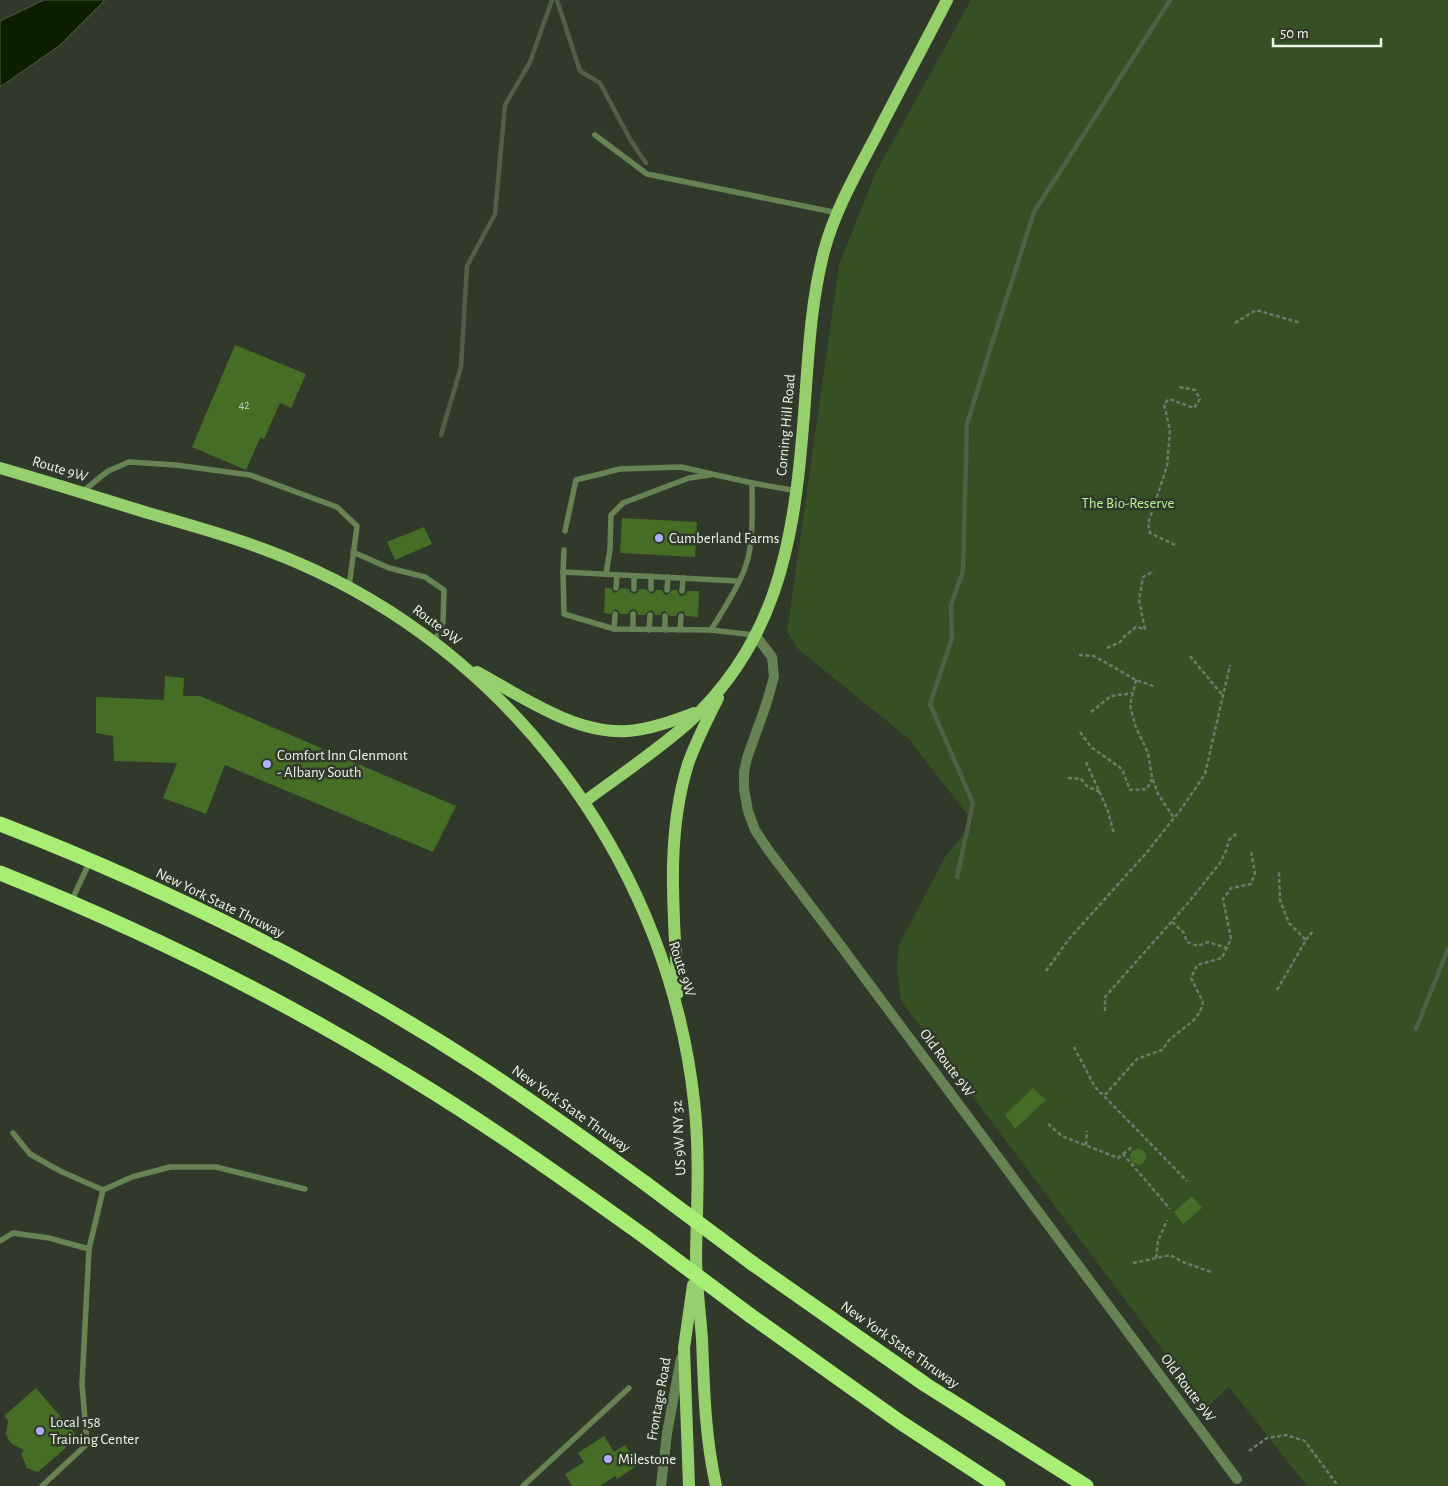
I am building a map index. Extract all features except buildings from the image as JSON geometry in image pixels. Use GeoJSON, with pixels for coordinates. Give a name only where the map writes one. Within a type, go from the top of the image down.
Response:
{"type":"FeatureCollection","features":[{"type":"Feature","properties":{"kind":"highway","name":"New York State Thruway"},"geometry":{"type":"LineString","coordinates":[[0,824],[155,890],[249,936],[433,1038],[514,1090],[645,1183],[752,1263],[926,1385],[1086,1486]]}},
{"type":"Feature","properties":{"kind":"highway"},"geometry":{"type":"LineString","coordinates":[[0,873],[136,931],[229,976],[365,1050],[452,1103],[644,1236],[751,1316],[872,1402],[998,1486]]}},
{"type":"Feature","properties":{"kind":"main road","name":"Corning Hill Road"},"geometry":{"type":"LineString","coordinates":[[584,802],[671,737],[701,710],[725,684],[756,636],[778,580],[789,538],[797,491],[812,310],[825,248],[838,213],[857,172],[947,0]]}},
{"type":"Feature","properties":{"kind":"main road","name":"Route 9W"},"geometry":{"type":"LineString","coordinates":[[0,468],[252,545],[313,570],[349,587],[393,613],[458,662],[499,698],[562,770],[611,845],[642,906],[661,956],[679,1015]]}},
{"type":"Feature","properties":{"kind":"main road"},"geometry":{"type":"LineString","coordinates":[[458,662],[570,720],[598,729],[639,730],[668,723],[701,710]]}},
{"type":"Feature","properties":{"kind":"main road"},"geometry":{"type":"LineString","coordinates":[[679,1015],[673,873],[673,849],[679,805],[688,765],[694,749],[725,684]]}},
{"type":"Feature","properties":{"kind":"main road","name":"US 9W NY 32"},"geometry":{"type":"LineString","coordinates":[[679,1015],[688,1057],[697,1124],[696,1260]]}},
{"type":"Feature","properties":{"kind":"main road"},"geometry":{"type":"LineString","coordinates":[[689,1486],[684,1348],[696,1260]]}},
{"type":"Feature","properties":{"kind":"main road"},"geometry":{"type":"LineString","coordinates":[[696,1260],[706,1425],[716,1486]]}},
{"type":"Feature","properties":{"kind":"street","name":"Old Route 9W"},"geometry":{"type":"LineString","coordinates":[[756,636],[772,657],[774,677],[744,772],[744,788],[748,811],[755,830],[1237,1479]]}},
{"type":"Feature","properties":{"kind":"street","name":"Frontage Road"},"geometry":{"type":"LineString","coordinates":[[662,1486],[667,1433],[684,1348]]}},
{"type":"Feature","properties":{"kind":"lane"},"geometry":{"type":"LineString","coordinates":[[595,135],[647,174],[838,213]]}},
{"type":"Feature","properties":{"kind":"lane"},"geometry":{"type":"LineString","coordinates":[[82,492],[108,471],[129,462],[176,465],[250,476],[337,508],[357,526],[349,587]]}},
{"type":"Feature","properties":{"kind":"lane"},"geometry":{"type":"LineString","coordinates":[[565,531],[576,480],[620,469],[681,466],[752,483],[797,491]]}},
{"type":"Feature","properties":{"kind":"lane"},"geometry":{"type":"LineString","coordinates":[[606,574],[610,549],[611,515],[623,503],[689,478],[715,474]]}},
{"type":"Feature","properties":{"kind":"lane"},"geometry":{"type":"LineString","coordinates":[[711,630],[746,565],[752,527],[752,483]]}},
{"type":"Feature","properties":{"kind":"lane"},"geometry":{"type":"LineString","coordinates":[[564,550],[564,614],[614,628],[711,630],[756,636]]}},
{"type":"Feature","properties":{"kind":"lane"},"geometry":{"type":"LineString","coordinates":[[353,552],[389,568],[425,577],[444,590],[443,622],[434,643]]}},
{"type":"Feature","properties":{"kind":"lane"},"geometry":{"type":"LineString","coordinates":[[563,572],[738,581]]}},
{"type":"Feature","properties":{"kind":"lane"},"geometry":{"type":"LineString","coordinates":[[616,588],[617,575]]}},
{"type":"Feature","properties":{"kind":"lane"},"geometry":{"type":"LineString","coordinates":[[634,576],[634,589]]}},
{"type":"Feature","properties":{"kind":"lane"},"geometry":{"type":"LineString","coordinates":[[651,576],[651,589]]}},
{"type":"Feature","properties":{"kind":"lane"},"geometry":{"type":"LineString","coordinates":[[667,590],[668,578]]}},
{"type":"Feature","properties":{"kind":"lane"},"geometry":{"type":"LineString","coordinates":[[682,591],[683,578]]}},
{"type":"Feature","properties":{"kind":"lane"},"geometry":{"type":"LineString","coordinates":[[614,628],[615,614]]}},
{"type":"Feature","properties":{"kind":"lane"},"geometry":{"type":"LineString","coordinates":[[633,614],[633,629]]}},
{"type":"Feature","properties":{"kind":"lane"},"geometry":{"type":"LineString","coordinates":[[649,630],[650,615]]}},
{"type":"Feature","properties":{"kind":"lane"},"geometry":{"type":"LineString","coordinates":[[665,630],[666,616]]}},
{"type":"Feature","properties":{"kind":"lane"},"geometry":{"type":"LineString","coordinates":[[680,630],[681,616]]}},
{"type":"Feature","properties":{"kind":"lane"},"geometry":{"type":"LineString","coordinates":[[71,902],[90,861]]}},
{"type":"Feature","properties":{"kind":"lane"},"geometry":{"type":"LineString","coordinates":[[13,1133],[30,1154],[60,1171],[103,1190],[132,1177],[170,1167],[216,1167],[305,1189]]}},
{"type":"Feature","properties":{"kind":"lane"},"geometry":{"type":"LineString","coordinates":[[42,1486],[87,1444],[82,1384],[89,1250],[103,1190]]}},
{"type":"Feature","properties":{"kind":"lane"},"geometry":{"type":"LineString","coordinates":[[0,1241],[13,1233],[49,1238],[89,1250]]}},
{"type":"Feature","properties":{"kind":"lane"},"geometry":{"type":"LineString","coordinates":[[523,1486],[629,1388]]}},
{"type":"Feature","properties":{"kind":"path"},"geometry":{"type":"LineString","coordinates":[[1235,323],[1256,310],[1301,323]]}},
{"type":"Feature","properties":{"kind":"path"},"geometry":{"type":"LineString","coordinates":[[1175,545],[1150,533],[1148,524],[1167,466],[1170,430],[1164,404],[1169,400],[1194,408],[1200,399],[1195,390],[1179,387]]}},
{"type":"Feature","properties":{"kind":"path"},"geometry":{"type":"LineString","coordinates":[[1107,648],[1120,642],[1136,628],[1145,629],[1139,600],[1143,577],[1154,571]]}},
{"type":"Feature","properties":{"kind":"path"},"geometry":{"type":"LineString","coordinates":[[1079,655],[1094,656],[1136,680],[1156,688]]}},
{"type":"Feature","properties":{"kind":"path"},"geometry":{"type":"LineString","coordinates":[[1190,656],[1223,696]]}},
{"type":"Feature","properties":{"kind":"path"},"geometry":{"type":"LineString","coordinates":[[1046,971],[1070,939],[1148,851],[1205,774],[1230,666]]}},
{"type":"Feature","properties":{"kind":"path"},"geometry":{"type":"LineString","coordinates":[[1136,680],[1130,705],[1134,725],[1148,753],[1152,777],[1158,794],[1174,818]]}},
{"type":"Feature","properties":{"kind":"path"},"geometry":{"type":"LineString","coordinates":[[1091,712],[1111,696],[1132,693]]}},
{"type":"Feature","properties":{"kind":"path"},"geometry":{"type":"LineString","coordinates":[[1080,732],[1091,747],[1122,769],[1130,790],[1147,790],[1152,777]]}},
{"type":"Feature","properties":{"kind":"path"},"geometry":{"type":"LineString","coordinates":[[1086,762],[1108,811],[1114,834]]}},
{"type":"Feature","properties":{"kind":"path"},"geometry":{"type":"LineString","coordinates":[[1068,778],[1081,779],[1088,787],[1100,792]]}},
{"type":"Feature","properties":{"kind":"path"},"geometry":{"type":"LineString","coordinates":[[1104,1011],[1105,997],[1172,922],[1220,863],[1226,852],[1229,840],[1237,832]]}},
{"type":"Feature","properties":{"kind":"path"},"geometry":{"type":"LineString","coordinates":[[1105,1095],[1137,1059],[1162,1050],[1170,1039],[1200,1012],[1203,1002],[1191,978],[1198,965],[1222,958],[1231,940],[1223,900],[1231,888],[1251,884],[1255,873],[1251,850]]}},
{"type":"Feature","properties":{"kind":"path"},"geometry":{"type":"LineString","coordinates":[[1279,872],[1280,900],[1289,923],[1306,940]]}},
{"type":"Feature","properties":{"kind":"path"},"geometry":{"type":"LineString","coordinates":[[1172,922],[1184,932],[1187,942],[1198,946],[1208,942],[1227,948]]}},
{"type":"Feature","properties":{"kind":"path"},"geometry":{"type":"LineString","coordinates":[[1276,990],[1313,931]]}},
{"type":"Feature","properties":{"kind":"path"},"geometry":{"type":"LineString","coordinates":[[1074,1047],[1095,1087],[1105,1095],[1187,1181]]}},
{"type":"Feature","properties":{"kind":"path"},"geometry":{"type":"LineString","coordinates":[[1048,1124],[1062,1136],[1118,1158],[1132,1147]]}},
{"type":"Feature","properties":{"kind":"path"},"geometry":{"type":"LineString","coordinates":[[1086,1145],[1087,1131]]}},
{"type":"Feature","properties":{"kind":"path"},"geometry":{"type":"LineString","coordinates":[[1124,1154],[1170,1209]]}},
{"type":"Feature","properties":{"kind":"path"},"geometry":{"type":"LineString","coordinates":[[1156,1258],[1158,1241],[1168,1220]]}},
{"type":"Feature","properties":{"kind":"path"},"geometry":{"type":"LineString","coordinates":[[1133,1263],[1170,1255],[1211,1272]]}},
{"type":"Feature","properties":{"kind":"path"},"geometry":{"type":"LineString","coordinates":[[1249,1451],[1267,1438],[1286,1435],[1305,1441],[1338,1486]]}},
{"type":"Feature","properties":{"kind":"green space","name":"The Bio-Reserve"},"geometry":{"type":"Polygon","coordinates":[[[971,0],[1448,0],[1448,1486],[1307,1486],[1229,1387],[1206,1408],[901,1001],[897,968],[899,945],[945,857],[973,822],[909,739],[798,649],[787,632],[839,265],[875,174],[971,0]]]}},
{"type":"Feature","properties":{"kind":"shaded area"},"geometry":{"type":"Polygon","coordinates":[[[44,0],[105,0],[59,46],[0,87],[0,21],[44,0]]]}},
{"type":"Feature","properties":{"kind":"waterway"},"geometry":{"type":"LineString","coordinates":[[441,435],[461,367],[467,266],[495,214],[505,105],[530,62],[552,0]]}},
{"type":"Feature","properties":{"kind":"waterway"},"geometry":{"type":"LineString","coordinates":[[557,0],[580,71],[600,83],[631,141],[646,163]]}},
{"type":"Feature","properties":{"kind":"waterway"},"geometry":{"type":"LineString","coordinates":[[957,877],[973,803],[930,704],[952,638],[951,605],[963,571],[967,424],[1034,212],[1170,0]]}},
{"type":"Feature","properties":{"kind":"waterway"},"geometry":{"type":"LineString","coordinates":[[1416,1029],[1448,949]]}},
{"type":"Feature","properties":{"kind":"place","name":"Cumberland Farms"},"geometry":{"type":"Point","coordinates":[659,538]}},
{"type":"Feature","properties":{"kind":"place","name":"Comfort Inn Glenmont - Albany South"},"geometry":{"type":"Point","coordinates":[267,764]}},
{"type":"Feature","properties":{"kind":"place","name":"Local 158 Training Center"},"geometry":{"type":"Point","coordinates":[40,1431]}},
{"type":"Feature","properties":{"kind":"place","name":"Milestone"},"geometry":{"type":"Point","coordinates":[608,1459]}}]}
